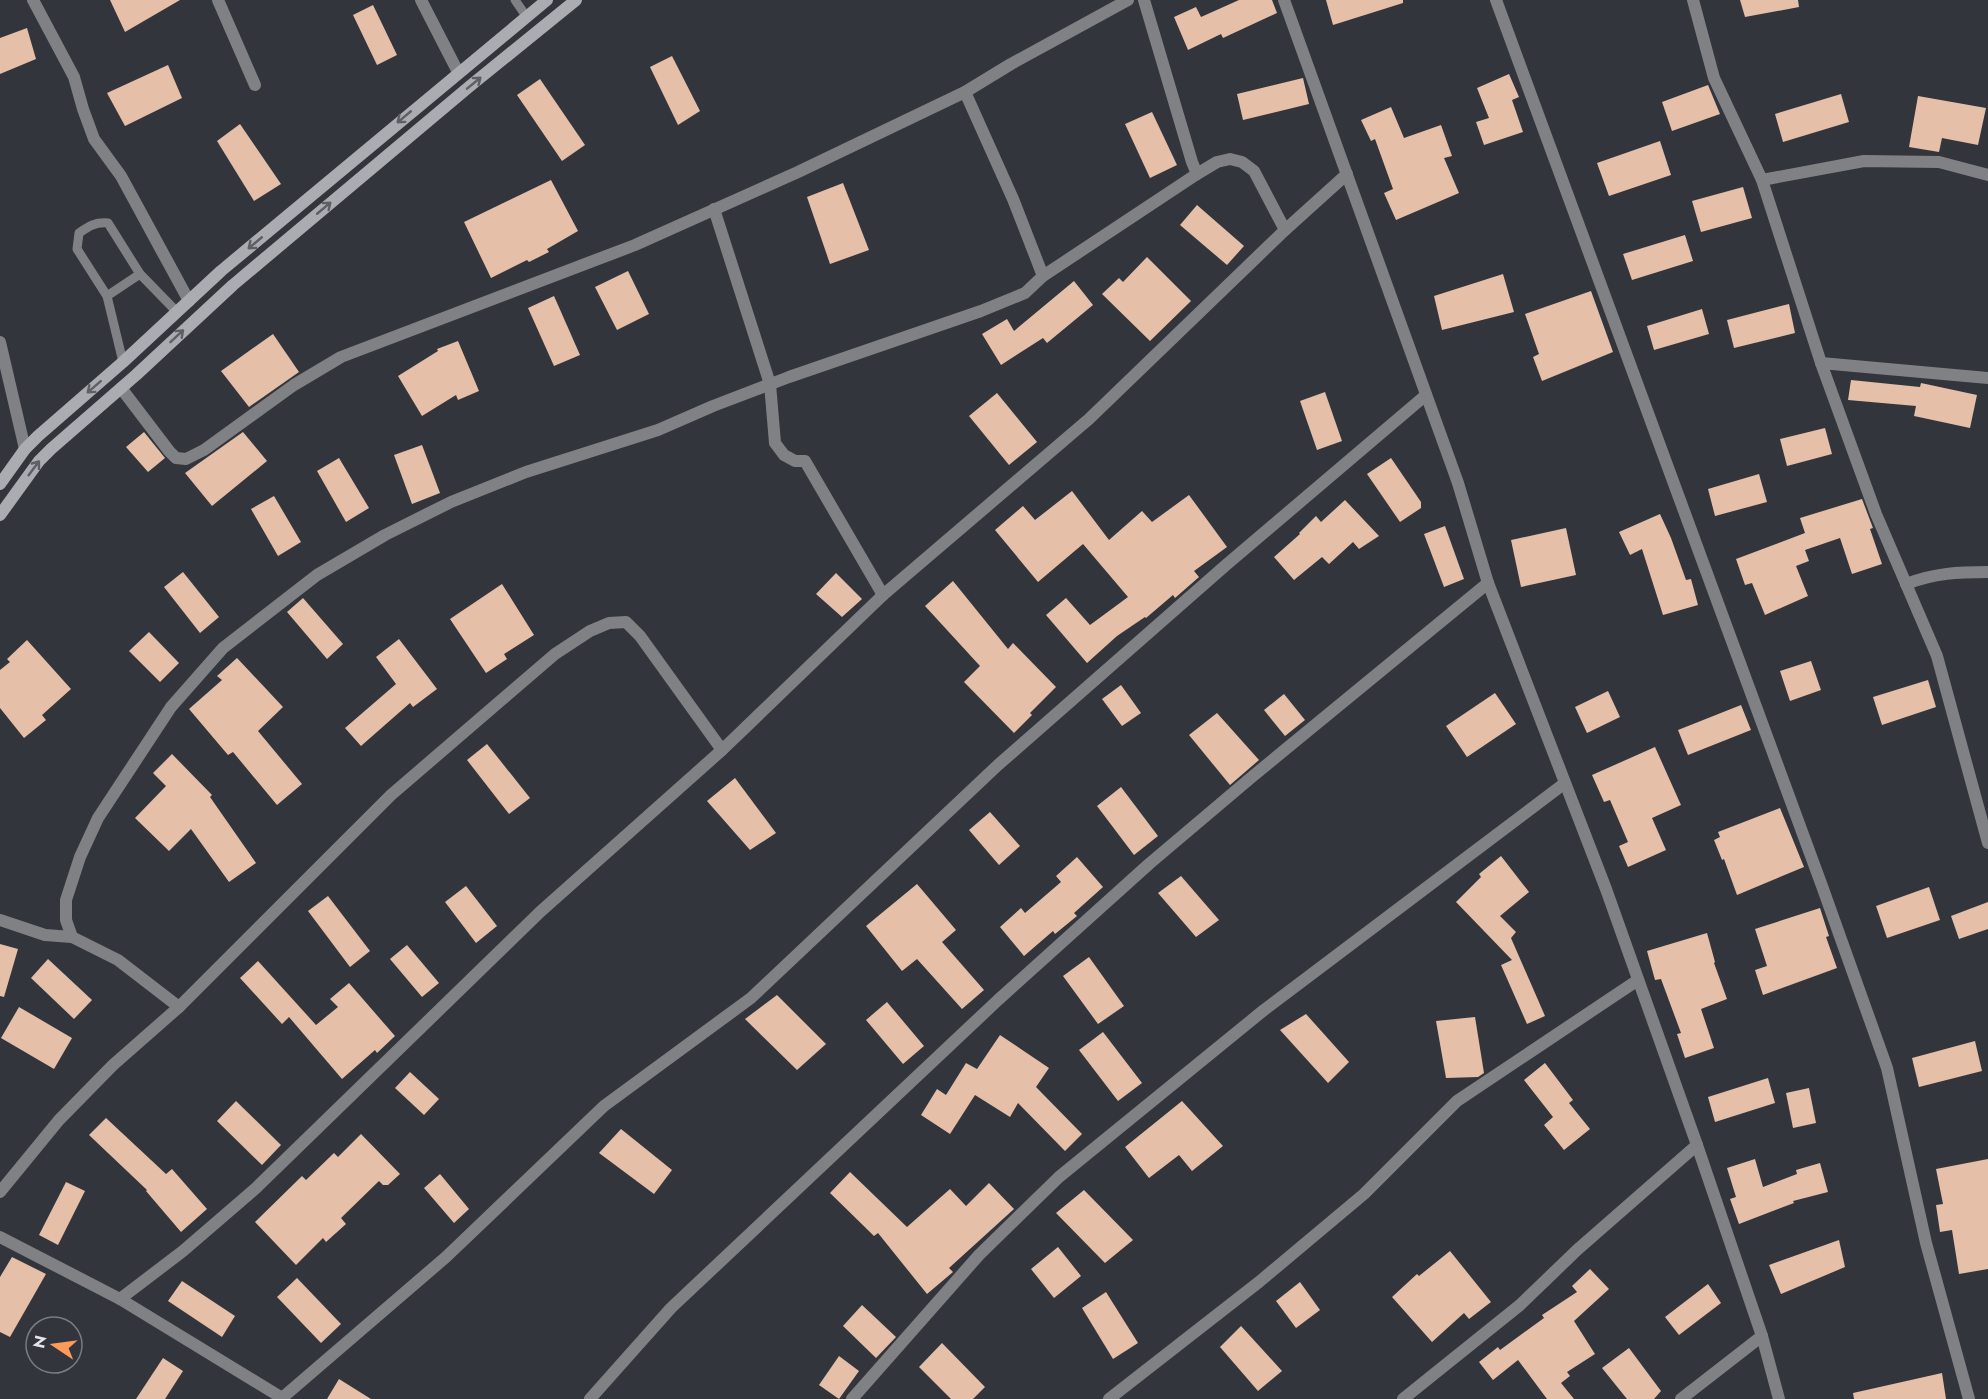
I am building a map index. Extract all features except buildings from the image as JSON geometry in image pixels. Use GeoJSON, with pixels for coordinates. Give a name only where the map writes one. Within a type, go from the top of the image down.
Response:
{"type":"FeatureCollection","features":[{"type":"Feature","properties":{"kind":"street"},"geometry":{"type":"LineString","coordinates":[[33,0],[74,77],[94,139],[121,176],[189,301]]}},
{"type":"Feature","properties":{"kind":"street"},"geometry":{"type":"LineString","coordinates":[[218,0],[255,85]]}},
{"type":"Feature","properties":{"kind":"street"},"geometry":{"type":"LineString","coordinates":[[421,0],[458,72]]}},
{"type":"Feature","properties":{"kind":"street"},"geometry":{"type":"LineString","coordinates":[[0,484],[25,449],[38,436],[123,362],[230,263],[547,0]]}},
{"type":"Feature","properties":{"kind":"street"},"geometry":{"type":"LineString","coordinates":[[0,516],[39,461],[233,285],[576,0]]}},
{"type":"Feature","properties":{"kind":"street"},"geometry":{"type":"LineString","coordinates":[[121,388],[169,451],[176,458],[186,459],[204,450],[294,385],[341,357],[634,245],[798,172],[965,92],[1128,0]]}},
{"type":"Feature","properties":{"kind":"street"},"geometry":{"type":"LineString","coordinates":[[1144,0],[1197,174]]}},
{"type":"Feature","properties":{"kind":"street"},"geometry":{"type":"LineString","coordinates":[[1284,0],[1458,483],[1488,583],[1606,889],[1697,1145],[1761,1336],[1779,1399]]}},
{"type":"Feature","properties":{"kind":"street"},"geometry":{"type":"LineString","coordinates":[[1496,0],[1887,1068],[1926,1243],[1970,1399]]}},
{"type":"Feature","properties":{"kind":"street"},"geometry":{"type":"LineString","coordinates":[[1693,0],[1714,78],[1762,180],[1821,363],[1876,514],[1937,656],[1988,843]]}},
{"type":"Feature","properties":{"kind":"street"},"geometry":{"type":"LineString","coordinates":[[965,92],[1013,199],[1042,276]]}},
{"type":"Feature","properties":{"kind":"street"},"geometry":{"type":"LineString","coordinates":[[72,937],[66,920],[66,900],[80,857],[98,818],[171,707],[223,648],[317,575],[385,535],[451,502],[526,472],[658,430],[712,405],[981,311],[1025,293],[1042,276],[1217,162],[1230,159],[1242,162],[1254,171],[1285,230]]}},
{"type":"Feature","properties":{"kind":"street"},"geometry":{"type":"LineString","coordinates":[[1762,180],[1864,161],[1940,162],[1988,175]]}},
{"type":"Feature","properties":{"kind":"street"},"geometry":{"type":"LineString","coordinates":[[120,1299],[183,1251],[256,1188],[540,912],[722,750],[883,595],[1089,419],[1285,230],[1347,174]]}},
{"type":"Feature","properties":{"kind":"street"},"geometry":{"type":"LineString","coordinates":[[714,209],[770,384],[775,443],[784,455],[795,461],[805,461],[883,595]]}},
{"type":"Feature","properties":{"kind":"street"},"geometry":{"type":"LineString","coordinates":[[0,342],[25,449]]}},
{"type":"Feature","properties":{"kind":"street"},"geometry":{"type":"LineString","coordinates":[[1821,363],[1988,378]]}},
{"type":"Feature","properties":{"kind":"street"},"geometry":{"type":"LineString","coordinates":[[0,1237],[120,1299],[283,1398],[446,1257],[604,1106],[751,998],[998,765],[1226,565],[1426,395]]}},
{"type":"Feature","properties":{"kind":"street"},"geometry":{"type":"LineString","coordinates":[[1906,584],[1954,572],[1988,572]]}},
{"type":"Feature","properties":{"kind":"street"},"geometry":{"type":"LineString","coordinates":[[590,1399],[671,1308],[1007,992],[1149,864],[1488,583]]}},
{"type":"Feature","properties":{"kind":"street"},"geometry":{"type":"LineString","coordinates":[[0,1192],[59,1120],[113,1065],[179,1007],[391,795],[555,654],[590,631],[609,623],[626,622],[640,636],[722,750]]}},
{"type":"Feature","properties":{"kind":"street"},"geometry":{"type":"LineString","coordinates":[[852,1399],[979,1255],[1059,1177],[1264,1010],[1565,783]]}},
{"type":"Feature","properties":{"kind":"street"},"geometry":{"type":"LineString","coordinates":[[0,920],[45,934],[72,937],[118,960],[179,1007]]}},
{"type":"Feature","properties":{"kind":"street"},"geometry":{"type":"LineString","coordinates":[[1109,1399],[1259,1282],[1364,1194],[1457,1101],[1638,980]]}},
{"type":"Feature","properties":{"kind":"street"},"geometry":{"type":"LineString","coordinates":[[1403,1399],[1520,1305],[1577,1250],[1697,1145]]}},
{"type":"Feature","properties":{"kind":"street"},"geometry":{"type":"LineString","coordinates":[[1681,1399],[1761,1336]]}},
{"type":"Feature","properties":{"kind":"lane"},"geometry":{"type":"LineString","coordinates":[[515,0],[526,16]]}},
{"type":"Feature","properties":{"kind":"lane"},"geometry":{"type":"LineString","coordinates":[[123,362],[107,296],[77,249],[78,233],[89,225],[98,222],[108,223],[140,274],[177,312]]}},
{"type":"Feature","properties":{"kind":"lane"},"geometry":{"type":"LineString","coordinates":[[107,296],[140,274]]}}]}
